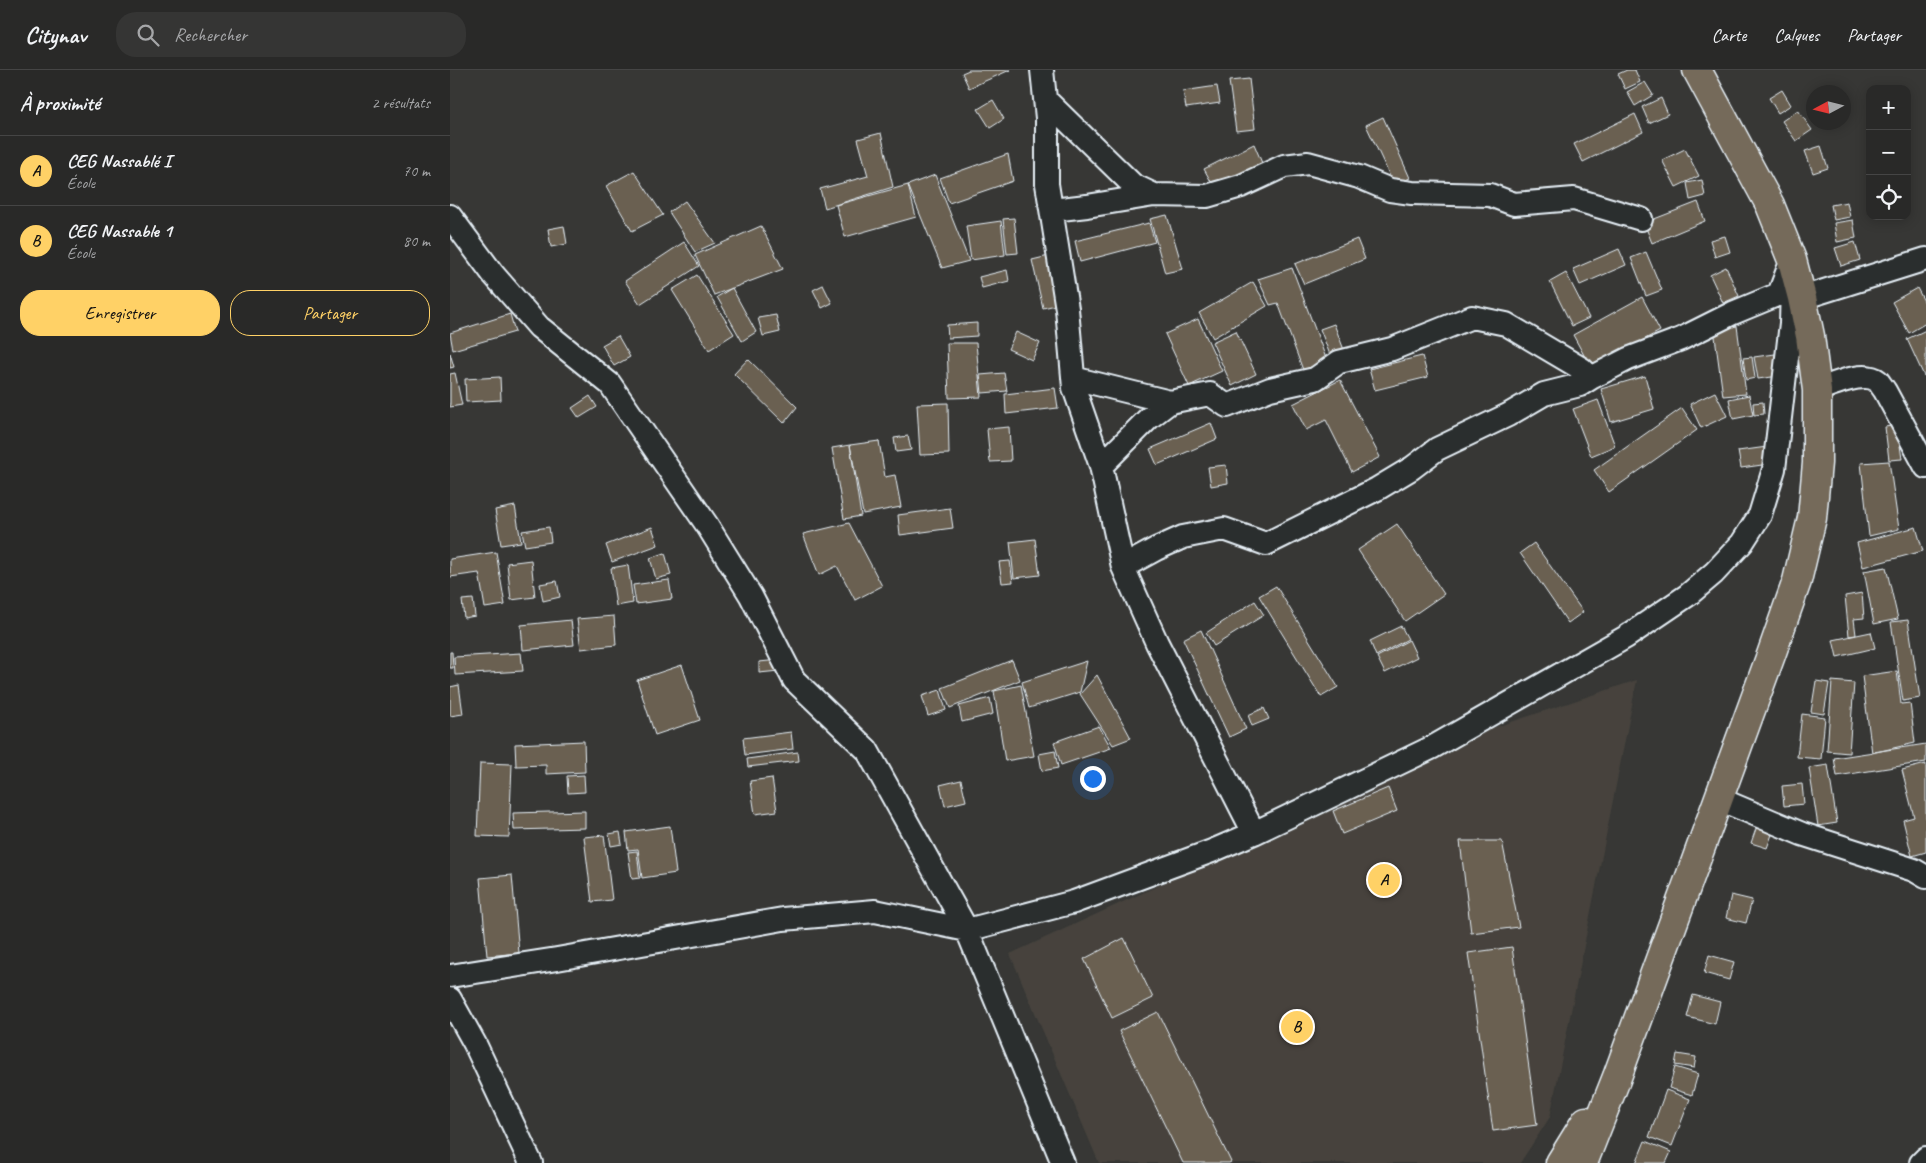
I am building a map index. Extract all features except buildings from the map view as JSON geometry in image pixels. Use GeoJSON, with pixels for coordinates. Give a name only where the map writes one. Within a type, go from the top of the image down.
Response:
{"type":"FeatureCollection","features":[{"type":"Feature","properties":{"kind":"main road"},"geometry":{"type":"LineString","coordinates":[[1583,1163],[1617,1077],[1797,581],[1812,518],[1817,463],[1818,390],[1802,298],[1792,260],[1770,205],[1697,70]]}},
{"type":"Feature","properties":{"kind":"main road"},"geometry":{"type":"LineString","coordinates":[[1560,1163],[1579,1130],[1617,1077]]}},
{"type":"Feature","properties":{"kind":"street"},"geometry":{"type":"LineString","coordinates":[[1042,70],[1046,100],[1047,184],[1067,309],[1074,388],[1101,466],[1123,567],[1157,643],[1254,833]]}},
{"type":"Feature","properties":{"kind":"street"},"geometry":{"type":"LineString","coordinates":[[1046,100],[1133,185],[1154,195]]}},
{"type":"Feature","properties":{"kind":"street"},"geometry":{"type":"LineString","coordinates":[[1052,210],[1154,195],[1207,196],[1241,186],[1284,166],[1308,164],[1359,177],[1390,190],[1490,195],[1514,204],[1574,199],[1641,219]]}},
{"type":"Feature","properties":{"kind":"street"},"geometry":{"type":"LineString","coordinates":[[450,216],[494,274],[539,327],[610,384],[707,525],[751,596],[794,680],[867,750],[967,930],[1063,1163]]}},
{"type":"Feature","properties":{"kind":"street"},"geometry":{"type":"LineString","coordinates":[[1802,298],[1926,259]]}},
{"type":"Feature","properties":{"kind":"street"},"geometry":{"type":"LineString","coordinates":[[1123,567],[1183,537],[1224,529],[1266,544],[1377,489],[1412,468],[1437,449],[1508,415],[1544,394],[1580,385],[1628,359],[1681,339],[1733,313],[1779,294],[1792,260]]}},
{"type":"Feature","properties":{"kind":"street"},"geometry":{"type":"LineString","coordinates":[[450,976],[792,918],[875,911],[967,930],[1074,902],[1254,833],[1433,747],[1596,655],[1688,595],[1728,560],[1742,543],[1760,515],[1774,469],[1792,323],[1792,260]]}},
{"type":"Feature","properties":{"kind":"street"},"geometry":{"type":"LineString","coordinates":[[1073,378],[1170,402],[1210,394],[1227,406],[1270,389],[1315,379],[1339,362],[1392,349],[1472,317],[1506,324],[1582,369],[1591,378]]}},
{"type":"Feature","properties":{"kind":"street"},"geometry":{"type":"LineString","coordinates":[[1818,390],[1858,378],[1869,377],[1878,381],[1926,467]]}},
{"type":"Feature","properties":{"kind":"street"},"geometry":{"type":"LineString","coordinates":[[1101,466],[1149,418],[1170,402]]}},
{"type":"Feature","properties":{"kind":"street"},"geometry":{"type":"LineString","coordinates":[[1719,799],[1802,834],[1914,870],[1926,877]]}},
{"type":"Feature","properties":{"kind":"street"},"geometry":{"type":"LineString","coordinates":[[450,999],[474,1044],[531,1163]]}},
{"type":"Feature","properties":{"kind":"street"},"geometry":{"type":"LineString","coordinates":[[1921,1163],[1926,1158]]}},
{"type":"Feature","properties":{"kind":"shaded area"},"geometry":{"type":"Polygon","coordinates":[[[1637,680],[1550,1117],[1520,1163],[1099,1163],[1010,954],[1331,806],[1484,731],[1637,680]]]}},
{"type":"Feature","properties":{"kind":"place","name":"CEG Nassablé I"},"geometry":{"type":"Point","coordinates":[1384,880]}},
{"type":"Feature","properties":{"kind":"place","name":"CEG Nassable 1"},"geometry":{"type":"Point","coordinates":[1297,1027]}}]}
